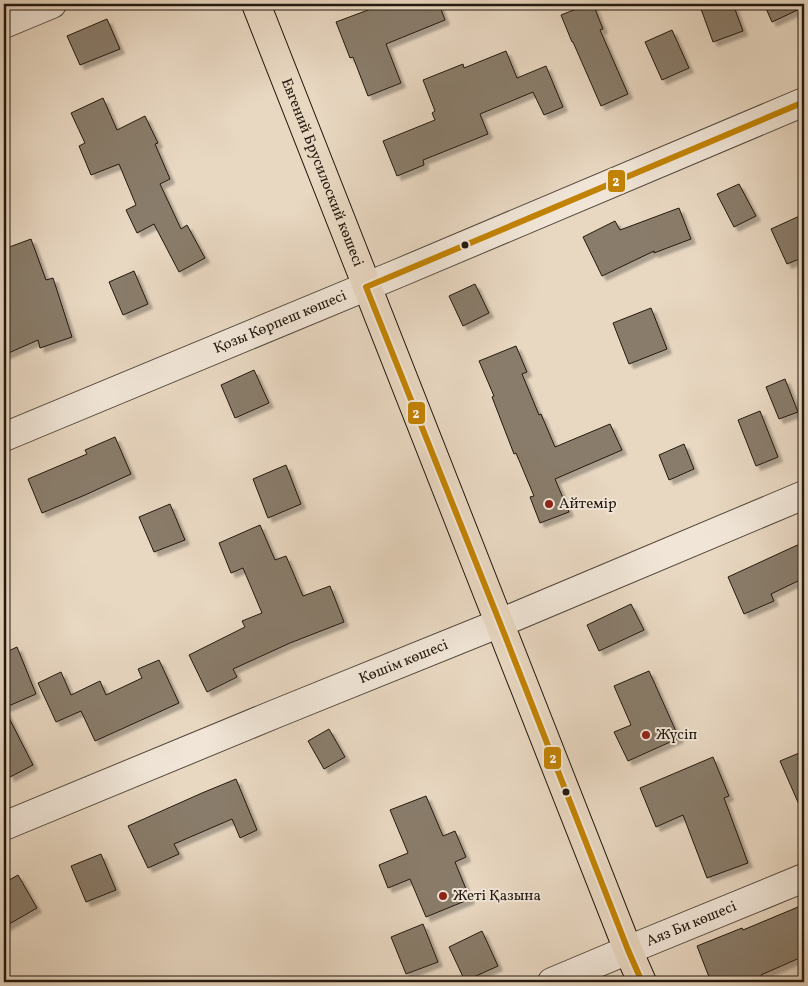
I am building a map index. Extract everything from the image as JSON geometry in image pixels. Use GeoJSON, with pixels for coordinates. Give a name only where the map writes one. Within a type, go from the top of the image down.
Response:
{"type":"FeatureCollection","features":[{"type":"Feature","properties":{"kind":"main road","name":"Евгений Брусилоский көшесі"},"geometry":{"type":"LineString","coordinates":[[256,4],[366,287],[642,982]]}},
{"type":"Feature","properties":{"kind":"street"},"geometry":{"type":"LineString","coordinates":[[4,24],[52,4]]}},
{"type":"Feature","properties":{"kind":"street","name":"Қозы Көрпеш көшесі"},"geometry":{"type":"LineString","coordinates":[[4,437],[804,102]]}},
{"type":"Feature","properties":{"kind":"street","name":"Көшім көшесі"},"geometry":{"type":"LineString","coordinates":[[4,826],[500,623],[804,494]]}},
{"type":"Feature","properties":{"kind":"street","name":"Аяз Би көшесі"},"geometry":{"type":"LineString","coordinates":[[552,982],[804,878]]}},
{"type":"Feature","properties":{"kind":"building"},"geometry":{"type":"Polygon","coordinates":[[[384,4],[439,4],[445,20],[386,44],[401,83],[368,96],[353,57],[350,58],[336,22],[384,4]]]}},
{"type":"Feature","properties":{"kind":"building"},"geometry":{"type":"Polygon","coordinates":[[[593,4],[603,29],[600,30],[628,94],[601,106],[561,15],[593,4]]]}},
{"type":"Feature","properties":{"kind":"building"},"geometry":{"type":"Polygon","coordinates":[[[715,4],[733,4],[743,31],[713,42],[701,9],[715,4]]]}},
{"type":"Feature","properties":{"kind":"building"},"geometry":{"type":"Polygon","coordinates":[[[764,4],[804,4],[804,7],[772,22],[764,4]]]}},
{"type":"Feature","properties":{"kind":"building"},"geometry":{"type":"Polygon","coordinates":[[[107,19],[120,49],[80,65],[67,36],[107,19]]]}},
{"type":"Feature","properties":{"kind":"building"},"geometry":{"type":"Polygon","coordinates":[[[672,30],[689,68],[662,80],[645,42],[672,30]]]}},
{"type":"Feature","properties":{"kind":"building"},"geometry":{"type":"Polygon","coordinates":[[[506,51],[517,78],[546,66],[563,107],[544,115],[533,92],[480,114],[488,134],[423,160],[424,165],[397,176],[383,141],[435,120],[432,113],[435,111],[423,80],[463,64],[464,68],[506,51]]]}},
{"type":"Feature","properties":{"kind":"building"},"geometry":{"type":"Polygon","coordinates":[[[103,98],[117,130],[145,116],[158,143],[155,144],[170,179],[160,184],[181,229],[187,225],[205,258],[179,272],[154,224],[137,233],[126,210],[136,205],[119,164],[91,175],[79,146],[85,143],[71,113],[103,98]]]}},
{"type":"Feature","properties":{"kind":"building"},"geometry":{"type":"Polygon","coordinates":[[[739,184],[756,216],[734,227],[717,194],[739,184]]]}},
{"type":"Feature","properties":{"kind":"building"},"geometry":{"type":"Polygon","coordinates":[[[679,208],[691,239],[654,253],[654,251],[602,276],[583,237],[615,221],[620,230],[679,208]]]}},
{"type":"Feature","properties":{"kind":"building"},"geometry":{"type":"Polygon","coordinates":[[[804,214],[804,257],[787,264],[771,229],[804,214]]]}},
{"type":"Feature","properties":{"kind":"building"},"geometry":{"type":"Polygon","coordinates":[[[31,239],[46,280],[53,278],[72,337],[40,348],[38,340],[4,355],[4,249],[31,239]]]}},
{"type":"Feature","properties":{"kind":"building"},"geometry":{"type":"Polygon","coordinates":[[[134,271],[148,304],[123,315],[109,282],[134,271]]]}},
{"type":"Feature","properties":{"kind":"building"},"geometry":{"type":"Polygon","coordinates":[[[475,284],[489,313],[463,326],[449,296],[475,284]]]}},
{"type":"Feature","properties":{"kind":"building"},"geometry":{"type":"Polygon","coordinates":[[[651,308],[667,349],[629,364],[613,323],[651,308]]]}},
{"type":"Feature","properties":{"kind":"building"},"geometry":{"type":"Polygon","coordinates":[[[516,346],[527,372],[522,374],[555,447],[610,424],[622,450],[555,479],[569,512],[540,523],[530,497],[534,496],[516,453],[514,454],[492,397],[494,396],[479,361],[516,346]]]}},
{"type":"Feature","properties":{"kind":"building"},"geometry":{"type":"Polygon","coordinates":[[[254,370],[269,403],[235,418],[221,385],[254,370]]]}},
{"type":"Feature","properties":{"kind":"building"},"geometry":{"type":"Polygon","coordinates":[[[785,379],[798,412],[779,419],[766,387],[785,379]]]}},
{"type":"Feature","properties":{"kind":"building"},"geometry":{"type":"Polygon","coordinates":[[[760,411],[778,457],[756,466],[738,420],[760,411]]]}},
{"type":"Feature","properties":{"kind":"building"},"geometry":{"type":"Polygon","coordinates":[[[115,437],[131,474],[42,513],[28,479],[87,454],[85,450],[115,437]]]}},
{"type":"Feature","properties":{"kind":"building"},"geometry":{"type":"Polygon","coordinates":[[[684,444],[694,469],[669,480],[659,455],[684,444]]]}},
{"type":"Feature","properties":{"kind":"building"},"geometry":{"type":"Polygon","coordinates":[[[286,465],[301,504],[268,518],[253,479],[286,465]]]}},
{"type":"Feature","properties":{"kind":"building"},"geometry":{"type":"Polygon","coordinates":[[[170,504],[185,540],[154,552],[139,517],[170,504]]]}},
{"type":"Feature","properties":{"kind":"building"},"geometry":{"type":"Polygon","coordinates":[[[260,525],[275,560],[286,556],[303,596],[330,586],[344,622],[290,643],[233,669],[237,677],[207,692],[189,655],[245,627],[242,621],[262,613],[243,568],[231,573],[219,543],[260,525]]]}},
{"type":"Feature","properties":{"kind":"building"},"geometry":{"type":"Polygon","coordinates":[[[804,542],[804,578],[771,594],[774,601],[744,614],[728,577],[804,542]]]}},
{"type":"Feature","properties":{"kind":"building"},"geometry":{"type":"Polygon","coordinates":[[[631,604],[644,630],[599,651],[587,625],[631,604]]]}},
{"type":"Feature","properties":{"kind":"building"},"geometry":{"type":"Polygon","coordinates":[[[17,647],[36,694],[4,708],[4,653],[17,647]]]}},
{"type":"Feature","properties":{"kind":"building"},"geometry":{"type":"Polygon","coordinates":[[[159,660],[179,703],[95,741],[81,711],[56,722],[38,683],[61,672],[71,695],[100,681],[106,695],[142,678],[138,669],[159,660]]]}},
{"type":"Feature","properties":{"kind":"building"},"geometry":{"type":"Polygon","coordinates":[[[649,671],[679,738],[628,761],[614,732],[631,725],[614,686],[649,671]]]}},
{"type":"Feature","properties":{"kind":"building"},"geometry":{"type":"Polygon","coordinates":[[[4,708],[33,765],[10,777],[4,764],[4,708]]]}},
{"type":"Feature","properties":{"kind":"building"},"geometry":{"type":"Polygon","coordinates":[[[329,729],[345,757],[324,769],[308,741],[329,729]]]}},
{"type":"Feature","properties":{"kind":"building"},"geometry":{"type":"Polygon","coordinates":[[[804,751],[804,816],[780,761],[804,751]]]}},
{"type":"Feature","properties":{"kind":"building"},"geometry":{"type":"Polygon","coordinates":[[[713,757],[729,796],[724,798],[748,863],[707,878],[683,815],[656,827],[640,788],[713,757]]]}},
{"type":"Feature","properties":{"kind":"building"},"geometry":{"type":"Polygon","coordinates":[[[236,779],[257,830],[240,838],[232,819],[174,844],[179,854],[148,868],[128,826],[236,779]]]}},
{"type":"Feature","properties":{"kind":"building"},"geometry":{"type":"Polygon","coordinates":[[[426,796],[443,836],[455,831],[466,857],[455,862],[470,899],[426,917],[410,879],[388,888],[379,865],[408,853],[390,810],[426,796]]]}},
{"type":"Feature","properties":{"kind":"building"},"geometry":{"type":"Polygon","coordinates":[[[101,854],[116,890],[86,902],[71,866],[101,854]]]}},
{"type":"Feature","properties":{"kind":"building"},"geometry":{"type":"Polygon","coordinates":[[[18,875],[37,908],[4,927],[4,883],[18,875]]]}},
{"type":"Feature","properties":{"kind":"building"},"geometry":{"type":"Polygon","coordinates":[[[798,907],[804,922],[804,956],[761,975],[764,982],[711,982],[697,946],[742,928],[743,930],[798,907]]]}},
{"type":"Feature","properties":{"kind":"building"},"geometry":{"type":"Polygon","coordinates":[[[423,924],[438,962],[406,974],[391,937],[423,924]]]}},
{"type":"Feature","properties":{"kind":"building"},"geometry":{"type":"Polygon","coordinates":[[[482,931],[498,966],[465,981],[449,947],[482,931]]]}},
{"type":"Feature","properties":{"kind":"transit line","name":"2"},"geometry":{"type":"LineString","coordinates":[[642,982],[366,287],[804,102]]}},
{"type":"Feature","properties":{"kind":"place","name":"Айтемір"},"geometry":{"type":"Point","coordinates":[549,504]}},
{"type":"Feature","properties":{"kind":"place","name":"Жүсіп"},"geometry":{"type":"Point","coordinates":[646,735]}},
{"type":"Feature","properties":{"kind":"place","name":"Жеті Қазына"},"geometry":{"type":"Point","coordinates":[443,896]}}]}
